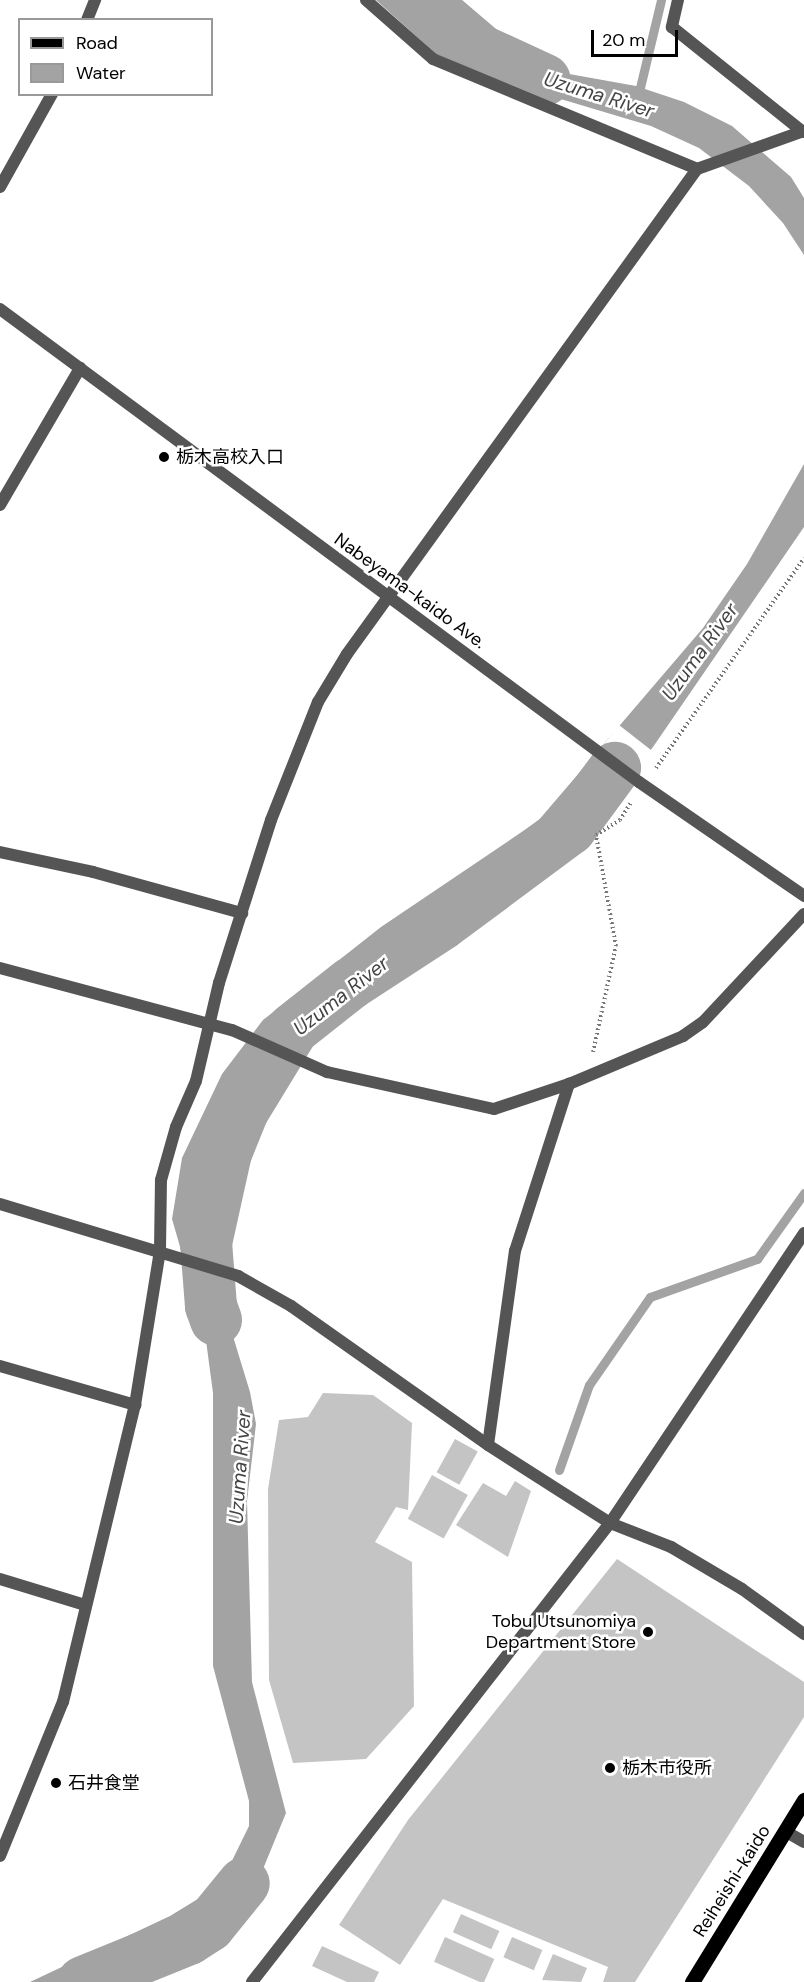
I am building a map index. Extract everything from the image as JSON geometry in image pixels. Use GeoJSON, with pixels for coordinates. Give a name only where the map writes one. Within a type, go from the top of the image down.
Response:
{"type":"FeatureCollection","features":[{"type":"Feature","properties":{"kind":"main road","name":"Reiheishi-kaido"},"geometry":{"type":"LineString","coordinates":[[692,1982],[804,1800]]}},
{"type":"Feature","properties":{"kind":"street"},"geometry":{"type":"LineString","coordinates":[[88,18],[95,0]]}},
{"type":"Feature","properties":{"kind":"street"},"geometry":{"type":"LineString","coordinates":[[366,0],[433,59],[702,166]]}},
{"type":"Feature","properties":{"kind":"street"},"geometry":{"type":"LineString","coordinates":[[678,0],[672,27],[803,131]]}},
{"type":"Feature","properties":{"kind":"street"},"geometry":{"type":"LineString","coordinates":[[0,187],[51,96]]}},
{"type":"Feature","properties":{"kind":"street"},"geometry":{"type":"LineString","coordinates":[[0,1856],[63,1702],[135,1405],[160,1250],[161,1180],[176,1127],[196,1082],[208,1025],[242,913],[294,756],[318,702],[388,597],[702,166],[803,131]]}},
{"type":"Feature","properties":{"kind":"street","name":"Nabeyama-kaido Ave."},"geometry":{"type":"LineString","coordinates":[[0,309],[639,782],[804,896]]}},
{"type":"Feature","properties":{"kind":"street"},"geometry":{"type":"LineString","coordinates":[[0,505],[80,368]]}},
{"type":"Feature","properties":{"kind":"street"},"geometry":{"type":"LineString","coordinates":[[0,852],[93,872],[242,913]]}},
{"type":"Feature","properties":{"kind":"street"},"geometry":{"type":"LineString","coordinates":[[0,968],[232,1030],[327,1072],[494,1109],[569,1084],[683,1036],[704,1022],[804,914]]}},
{"type":"Feature","properties":{"kind":"street"},"geometry":{"type":"LineString","coordinates":[[488,1445],[515,1251],[569,1084]]}},
{"type":"Feature","properties":{"kind":"street"},"geometry":{"type":"LineString","coordinates":[[0,1204],[160,1250],[181,1259],[238,1276],[365,1356],[488,1445],[610,1523],[671,1547],[742,1589],[804,1634]]}},
{"type":"Feature","properties":{"kind":"street"},"geometry":{"type":"LineString","coordinates":[[252,1982],[610,1523],[804,1233]]}},
{"type":"Feature","properties":{"kind":"street"},"geometry":{"type":"LineString","coordinates":[[0,1366],[135,1405]]}},
{"type":"Feature","properties":{"kind":"street"},"geometry":{"type":"LineString","coordinates":[[0,1579],[85,1605]]}},
{"type":"Feature","properties":{"kind":"street"},"geometry":{"type":"LineString","coordinates":[[785,1831],[804,1842]]}},
{"type":"Feature","properties":{"kind":"water"},"geometry":{"type":"Polygon","coordinates":[[[376,0],[418,0],[432,18],[471,47],[547,70],[636,86],[684,102],[732,126],[791,177],[804,198],[804,255],[783,223],[749,186],[699,148],[651,126],[494,79],[436,54],[376,0]]]}},
{"type":"Feature","properties":{"kind":"water"},"geometry":{"type":"Polygon","coordinates":[[[804,464],[804,527],[653,747],[602,813],[569,828],[423,937],[402,946],[286,1036],[246,1086],[214,1149],[196,1199],[199,1225],[250,1392],[256,1424],[247,1501],[252,1682],[286,1813],[256,1886],[228,1918],[202,1933],[79,1982],[30,1982],[170,1916],[206,1894],[225,1875],[249,1826],[249,1801],[213,1666],[213,1393],[205,1333],[172,1219],[182,1158],[222,1074],[263,1020],[381,927],[538,821],[703,628],[747,564],[804,464]]]}},
{"type":"Feature","properties":{"kind":"pier"},"geometry":{"type":"Polygon","coordinates":[[[619,725],[653,751],[612,804],[578,778],[619,725]]]}},
{"type":"Feature","properties":{"kind":"building"},"geometry":{"type":"Polygon","coordinates":[[[323,1393],[373,1395],[412,1423],[408,1510],[396,1507],[375,1542],[412,1562],[414,1706],[366,1759],[293,1763],[269,1680],[268,1489],[279,1420],[308,1417],[323,1393]]]}},
{"type":"Feature","properties":{"kind":"building"},"geometry":{"type":"Polygon","coordinates":[[[455,1439],[478,1452],[459,1485],[437,1472],[455,1439]]]}},
{"type":"Feature","properties":{"kind":"building"},"geometry":{"type":"Polygon","coordinates":[[[432,1475],[468,1495],[444,1539],[408,1519],[432,1475]]]}},
{"type":"Feature","properties":{"kind":"building"},"geometry":{"type":"Polygon","coordinates":[[[515,1481],[531,1491],[508,1557],[456,1525],[483,1483],[506,1496],[515,1481]]]}},
{"type":"Feature","properties":{"kind":"building","name":"栃木市役所"},"geometry":{"type":"Polygon","coordinates":[[[617,1559],[804,1682],[804,1717],[635,1982],[603,1982],[608,1967],[443,1899],[400,1965],[339,1925],[408,1820],[617,1559]]]}},
{"type":"Feature","properties":{"kind":"building"},"geometry":{"type":"Polygon","coordinates":[[[461,1914],[499,1931],[491,1949],[453,1932],[461,1914]]]}},
{"type":"Feature","properties":{"kind":"building"},"geometry":{"type":"Polygon","coordinates":[[[445,1937],[494,1959],[484,1982],[434,1962],[445,1937]]]}},
{"type":"Feature","properties":{"kind":"building"},"geometry":{"type":"Polygon","coordinates":[[[512,1937],[542,1950],[534,1970],[503,1957],[512,1937]]]}},
{"type":"Feature","properties":{"kind":"building"},"geometry":{"type":"Polygon","coordinates":[[[322,1946],[379,1972],[374,1982],[347,1982],[312,1966],[322,1946]]]}},
{"type":"Feature","properties":{"kind":"building"},"geometry":{"type":"Polygon","coordinates":[[[553,1954],[587,1968],[581,1982],[542,1980],[553,1954]]]}},
{"type":"Feature","properties":{"kind":"waterway","name":"Uzuma River"},"geometry":{"type":"LineString","coordinates":[[422,0],[482,51],[545,80]]}},
{"type":"Feature","properties":{"kind":"waterway"},"geometry":{"type":"LineString","coordinates":[[637,100],[661,0]]}},
{"type":"Feature","properties":{"kind":"waterway","name":"Uzuma River"},"geometry":{"type":"LineString","coordinates":[[216,1320],[211,1306],[206,1243],[226,1153],[243,1111],[293,1029],[350,984],[442,924],[570,829],[615,768]]}},
{"type":"Feature","properties":{"kind":"waterway"},"geometry":{"type":"LineString","coordinates":[[559,1470],[589,1385],[650,1297],[757,1259],[804,1193]]}},
{"type":"Feature","properties":{"kind":"waterway","name":"Uzuma River"},"geometry":{"type":"LineString","coordinates":[[83,1982],[189,1939],[209,1926],[244,1883]]}},
{"type":"Feature","properties":{"kind":"place","name":"栃木高校入口"},"geometry":{"type":"Point","coordinates":[164,457]}},
{"type":"Feature","properties":{"kind":"place","name":"Tobu Utsunomiya Department Store"},"geometry":{"type":"Point","coordinates":[648,1632]}},
{"type":"Feature","properties":{"kind":"place","name":"栃木市役所"},"geometry":{"type":"Point","coordinates":[610,1768]}},
{"type":"Feature","properties":{"kind":"place","name":"石井食堂"},"geometry":{"type":"Point","coordinates":[56,1783]}}]}
